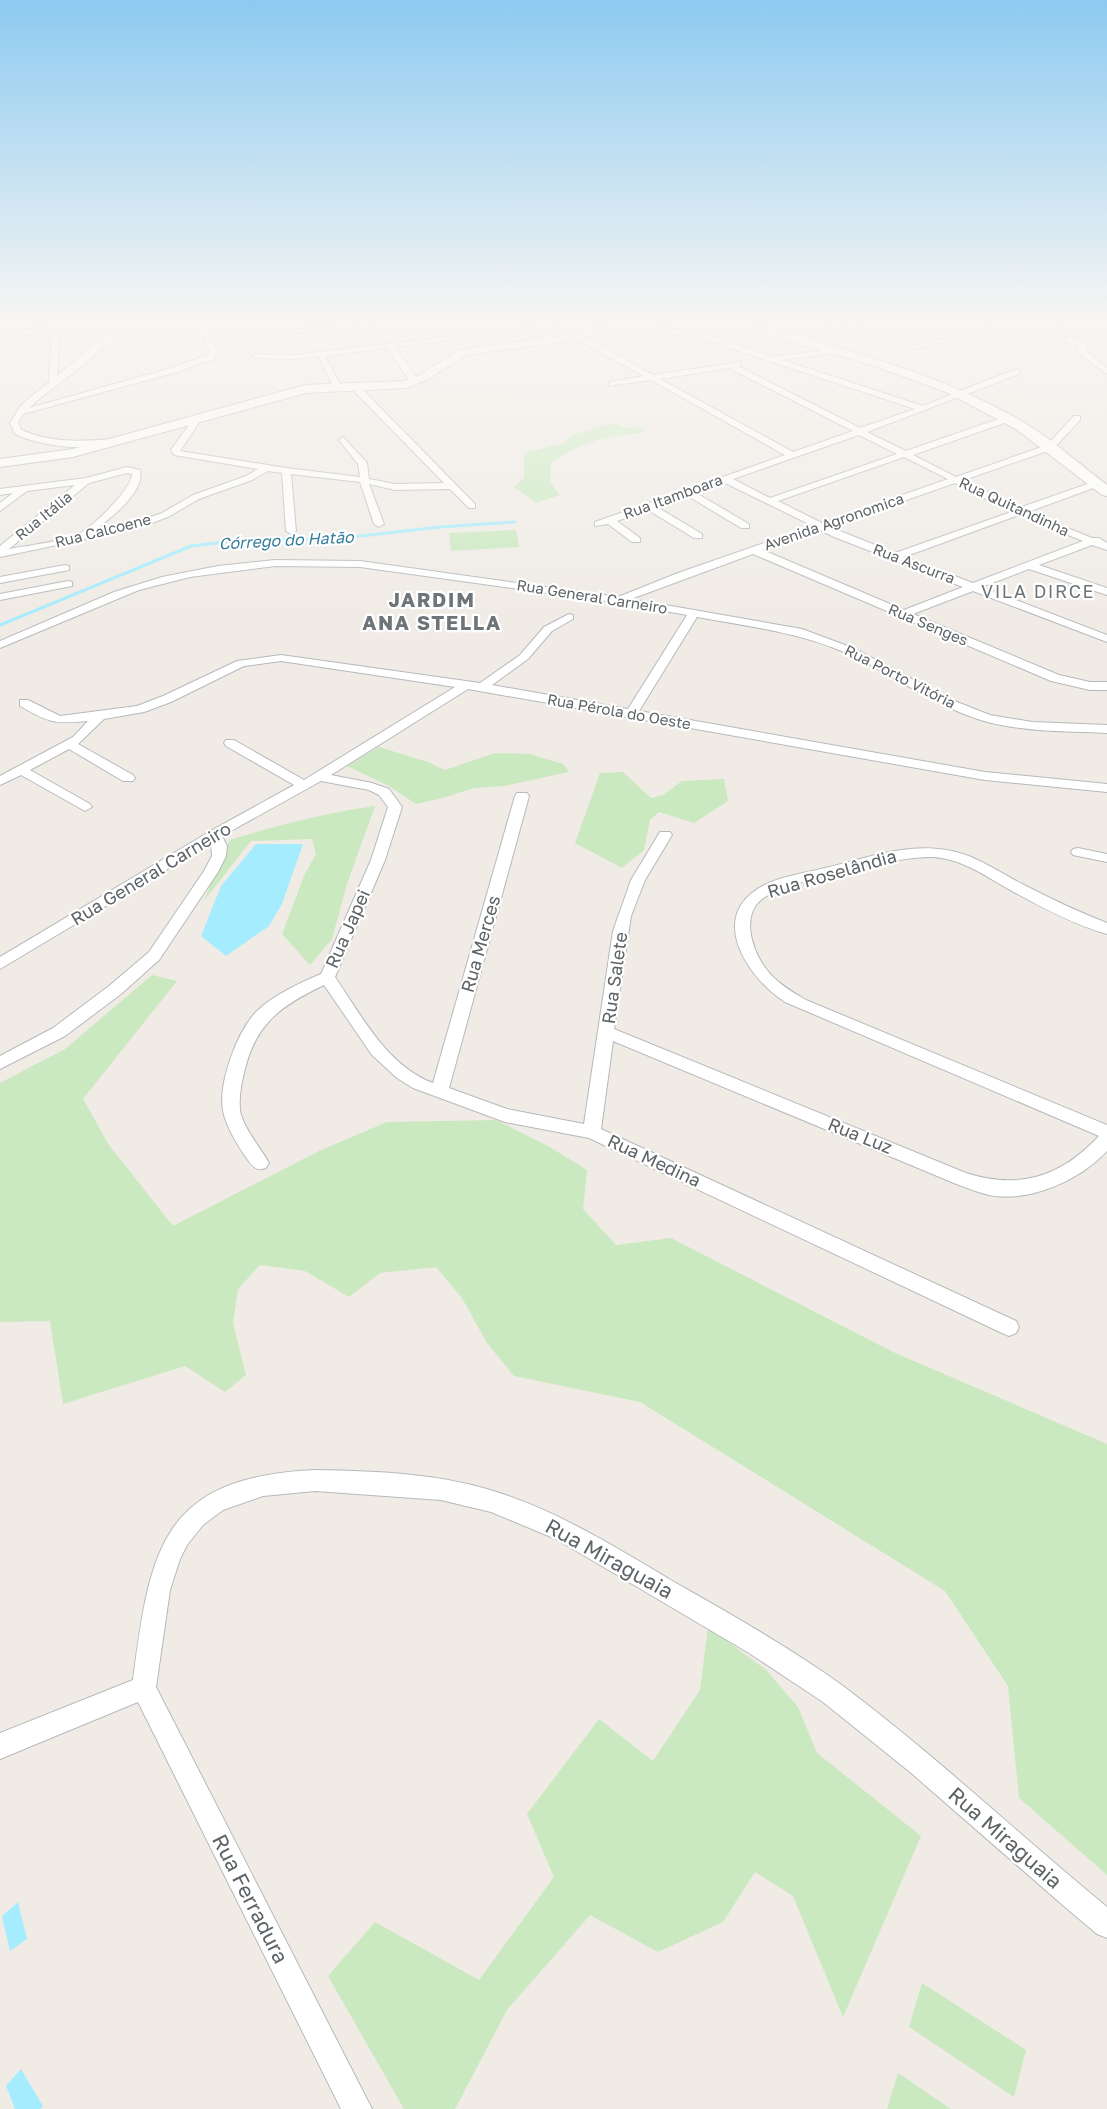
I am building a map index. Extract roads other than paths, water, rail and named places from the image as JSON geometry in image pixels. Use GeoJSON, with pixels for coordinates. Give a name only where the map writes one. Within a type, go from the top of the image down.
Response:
{"type":"FeatureCollection","features":[{"type":"Feature","properties":{"kind":"street"},"geometry":{"type":"LineString","coordinates":[[16,419],[14,423],[18,432],[37,440],[69,448]]}},
{"type":"Feature","properties":{"kind":"street"},"geometry":{"type":"LineString","coordinates":[[387,419],[472,506]]}},
{"type":"Feature","properties":{"kind":"street"},"geometry":{"type":"LineString","coordinates":[[728,419],[794,456]]}},
{"type":"Feature","properties":{"kind":"street","name":"Rua Quitandinha"},"geometry":{"type":"LineString","coordinates":[[837,419],[1019,512],[1107,547]]}},
{"type":"Feature","properties":{"kind":"street","name":"Rua Itamboara"},"geometry":{"type":"LineString","coordinates":[[636,540],[604,522],[893,419]]}},
{"type":"Feature","properties":{"kind":"street"},"geometry":{"type":"LineString","coordinates":[[769,501],[1006,419]]}},
{"type":"Feature","properties":{"kind":"street"},"geometry":{"type":"LineString","coordinates":[[1008,419],[1050,447],[1107,492]]}},
{"type":"Feature","properties":{"kind":"street"},"geometry":{"type":"LineString","coordinates":[[1050,447],[1076,419]]}},
{"type":"Feature","properties":{"kind":"street"},"geometry":{"type":"LineString","coordinates":[[197,420],[175,450],[177,453],[403,487],[453,486]]}},
{"type":"Feature","properties":{"kind":"street"},"geometry":{"type":"LineString","coordinates":[[0,463],[22,462],[69,448],[116,442],[197,420]]}},
{"type":"Feature","properties":{"kind":"street"},"geometry":{"type":"LineString","coordinates":[[343,440],[362,464],[365,488],[379,524]]}},
{"type":"Feature","properties":{"kind":"street","name":"Avenida Agronomica"},"geometry":{"type":"LineString","coordinates":[[619,600],[753,550],[1050,447]]}},
{"type":"Feature","properties":{"kind":"street","name":"Rua Calcoene"},"geometry":{"type":"LineString","coordinates":[[0,553],[134,526],[165,515],[196,497],[249,478],[268,467]]}},
{"type":"Feature","properties":{"kind":"street"},"geometry":{"type":"LineString","coordinates":[[0,492],[87,481],[127,470],[137,472],[139,476],[127,495],[81,537]]}},
{"type":"Feature","properties":{"kind":"street"},"geometry":{"type":"LineString","coordinates":[[285,471],[291,531]]}},
{"type":"Feature","properties":{"kind":"street","name":"Rua Ascurra"},"geometry":{"type":"LineString","coordinates":[[725,479],[819,527],[1107,639]]}},
{"type":"Feature","properties":{"kind":"street","name":"Rua Itália"},"geometry":{"type":"LineString","coordinates":[[0,553],[87,481]]}},
{"type":"Feature","properties":{"kind":"street"},"geometry":{"type":"LineString","coordinates":[[894,557],[1096,484]]}},
{"type":"Feature","properties":{"kind":"street"},"geometry":{"type":"LineString","coordinates":[[0,508],[24,489]]}},
{"type":"Feature","properties":{"kind":"street"},"geometry":{"type":"LineString","coordinates":[[688,492],[745,526]]}},
{"type":"Feature","properties":{"kind":"street"},"geometry":{"type":"LineString","coordinates":[[649,506],[698,536]]}},
{"type":"Feature","properties":{"kind":"street"},"geometry":{"type":"LineString","coordinates":[[903,614],[1107,536]]}},
{"type":"Feature","properties":{"kind":"street","name":"Rua Senges"},"geometry":{"type":"LineString","coordinates":[[753,550],[1055,678],[1090,686],[1107,686]]}},
{"type":"Feature","properties":{"kind":"street","name":"Rua General Carneiro"},"geometry":{"type":"LineString","coordinates":[[0,645],[99,601],[157,581],[215,569],[269,564],[320,562],[372,565],[694,613]]}},
{"type":"Feature","properties":{"kind":"street"},"geometry":{"type":"LineString","coordinates":[[1031,566],[1107,591]]}},
{"type":"Feature","properties":{"kind":"street"},"geometry":{"type":"LineString","coordinates":[[0,580],[65,568]]}},
{"type":"Feature","properties":{"kind":"street"},"geometry":{"type":"LineString","coordinates":[[0,597],[68,585]]}},
{"type":"Feature","properties":{"kind":"street"},"geometry":{"type":"LineString","coordinates":[[631,714],[694,613]]}},
{"type":"Feature","properties":{"kind":"street","name":"Rua Porto Vitória"},"geometry":{"type":"LineString","coordinates":[[694,613],[798,631],[820,638],[894,672],[948,703],[987,718],[1032,726],[1107,729]]}},
{"type":"Feature","properties":{"kind":"street"},"geometry":{"type":"LineString","coordinates":[[482,687],[524,657],[548,629],[569,617]]}},
{"type":"Feature","properties":{"kind":"street","name":"Rua Pérola do Oeste"},"geometry":{"type":"LineString","coordinates":[[24,703],[52,719],[100,716],[140,709],[167,699],[241,663],[262,659],[302,661],[482,687],[985,776],[1107,788]]}},
{"type":"Feature","properties":{"kind":"street","name":"Rua General Carneiro"},"geometry":{"type":"LineString","coordinates":[[0,964],[214,836],[319,777],[466,685]]}},
{"type":"Feature","properties":{"kind":"street"},"geometry":{"type":"LineString","coordinates":[[0,781],[70,745],[83,736],[100,716]]}},
{"type":"Feature","properties":{"kind":"street"},"geometry":{"type":"LineString","coordinates":[[230,743],[303,785]]}},
{"type":"Feature","properties":{"kind":"street"},"geometry":{"type":"LineString","coordinates":[[70,745],[128,778]]}},
{"type":"Feature","properties":{"kind":"street"},"geometry":{"type":"LineString","coordinates":[[21,770],[85,807]]}},
{"type":"Feature","properties":{"kind":"street","name":"Rua Japei"},"geometry":{"type":"LineString","coordinates":[[260,1163],[244,1140],[232,1113],[233,1084],[239,1058],[249,1035],[262,1016],[289,995],[327,976],[378,860],[395,807],[390,798],[378,790],[319,777]]}},
{"type":"Feature","properties":{"kind":"street","name":"Rua Merces"},"geometry":{"type":"LineString","coordinates":[[439,1092],[522,796]]}},
{"type":"Feature","properties":{"kind":"street","name":"Rua Salete"},"geometry":{"type":"LineString","coordinates":[[592,1132],[620,931],[627,903],[636,881],[665,835]]}},
{"type":"Feature","properties":{"kind":"street"},"geometry":{"type":"LineString","coordinates":[[0,1063],[59,1032],[115,990],[154,956],[211,872],[219,856],[220,846],[214,836]]}},
{"type":"Feature","properties":{"kind":"street","name":"Rua Roselândia"},"geometry":{"type":"LineString","coordinates":[[1107,929],[1066,912],[985,868],[949,854],[926,852],[889,856],[790,882],[757,896],[748,906],[743,921],[745,942],[762,976],[775,988],[800,1004],[1107,1132]]}},
{"type":"Feature","properties":{"kind":"street"},"geometry":{"type":"LineString","coordinates":[[1078,852],[1107,858]]}},
{"type":"Feature","properties":{"kind":"street","name":"Rua Medina"},"geometry":{"type":"LineString","coordinates":[[327,976],[378,1051],[403,1074],[418,1084],[505,1115],[592,1132],[1009,1327]]}},
{"type":"Feature","properties":{"kind":"street","name":"Rua Luz"},"geometry":{"type":"LineString","coordinates":[[607,1032],[960,1178],[992,1188],[1024,1187],[1065,1173],[1095,1154],[1107,1139]]}},
{"type":"Feature","properties":{"kind":"street","name":"Rua Miraguaia"},"geometry":{"type":"LineString","coordinates":[[144,1688],[152,1626],[163,1575],[178,1538],[199,1514],[227,1496],[255,1485],[329,1479],[464,1493],[527,1514],[575,1536],[765,1649],[853,1709],[1107,1924]]}},
{"type":"Feature","properties":{"kind":"street"},"geometry":{"type":"LineString","coordinates":[[0,1746],[144,1688]]}},
{"type":"Feature","properties":{"kind":"street","name":"Rua Ferradura"},"geometry":{"type":"LineString","coordinates":[[144,1688],[357,2109]]}},
{"type":"Feature","properties":{"kind":"water"},"geometry":{"type":"Polygon","coordinates":[[[256,844],[303,844],[282,904],[269,926],[226,956],[201,936],[221,886],[256,844]]]}},
{"type":"Feature","properties":{"kind":"water"},"geometry":{"type":"Polygon","coordinates":[[[18,1902],[27,1939],[10,1951],[2,1916],[18,1902]]]}},
{"type":"Feature","properties":{"kind":"water"},"geometry":{"type":"Polygon","coordinates":[[[21,2069],[43,2106],[40,2109],[15,2109],[6,2086],[21,2069]]]}},
{"type":"Feature","properties":{"kind":"waterway","name":"Córrego do Hatão"},"geometry":{"type":"LineString","coordinates":[[0,625],[191,546],[251,539],[326,540],[440,527],[515,522]]}},
{"type":"Feature","properties":{"kind":"district","name":"VILA DIRCE"},"geometry":{"type":"Point","coordinates":[1038,592]}},
{"type":"Feature","properties":{"kind":"district","name":"JARDIM ANA STELLA"},"geometry":{"type":"Point","coordinates":[432,612]}}]}
